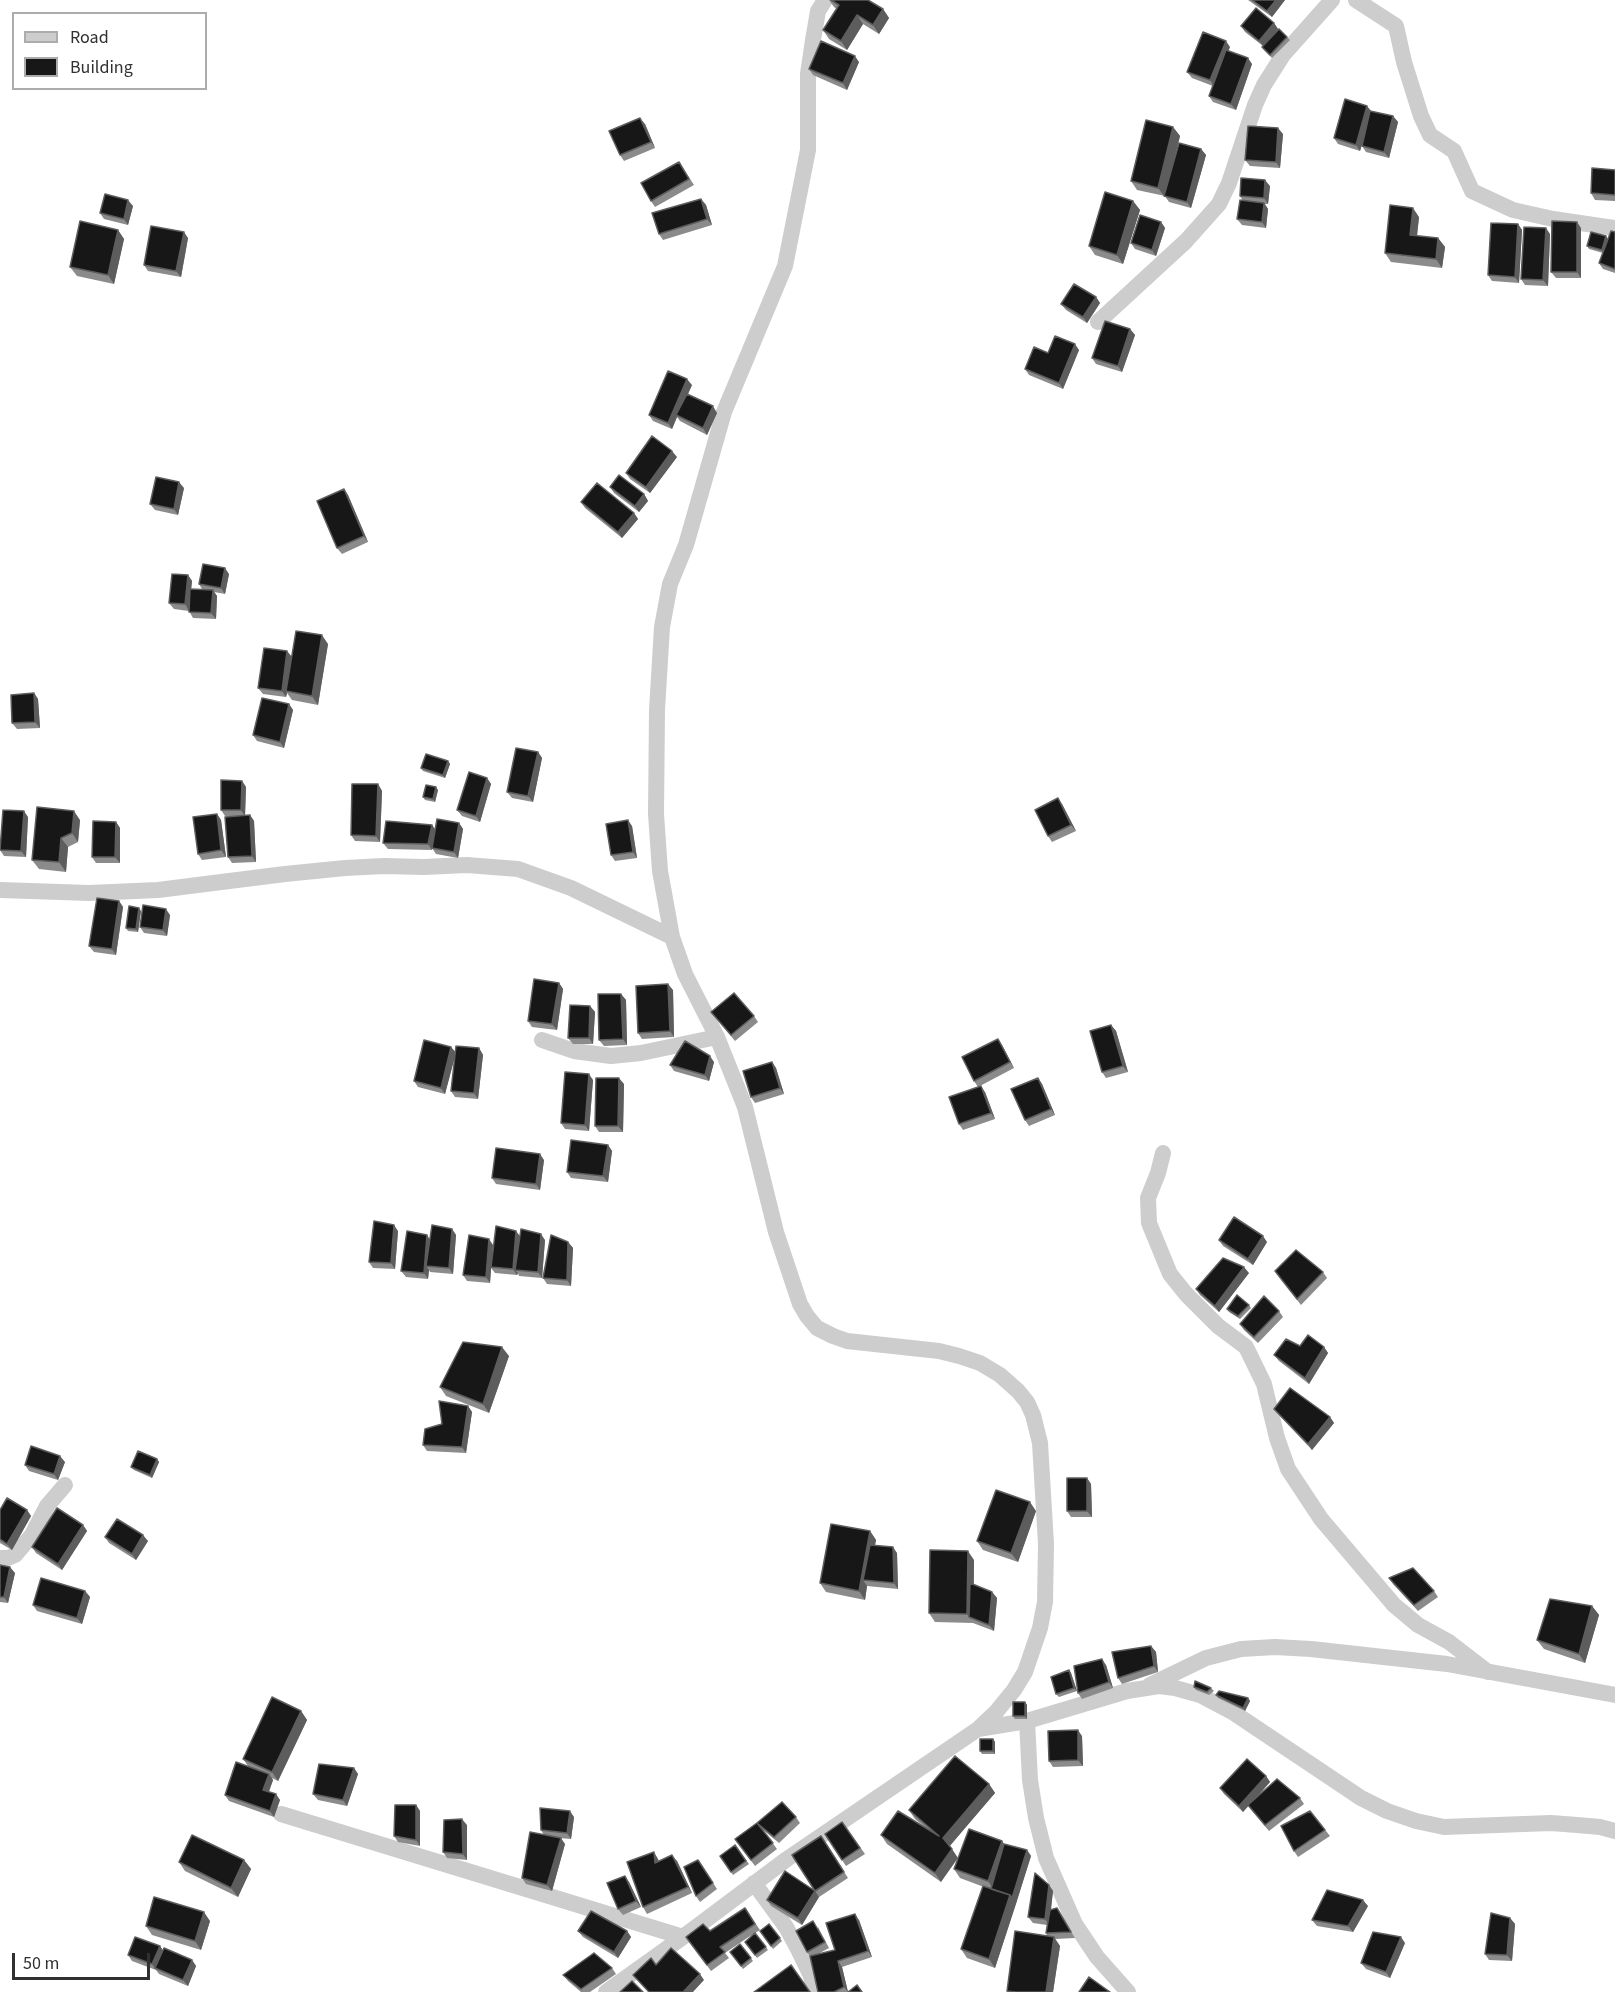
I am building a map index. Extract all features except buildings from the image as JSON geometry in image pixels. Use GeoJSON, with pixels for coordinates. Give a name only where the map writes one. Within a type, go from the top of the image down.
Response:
{"type":"FeatureCollection","features":[{"type":"Feature","properties":{"kind":"street"},"geometry":{"type":"LineString","coordinates":[[606,1992],[787,1858],[978,1729],[996,1712],[1025,1672],[1040,1628],[1045,1602],[1046,1544],[1040,1443],[1033,1415],[1027,1402],[1018,1391],[1000,1375],[981,1363],[939,1351],[848,1341],[823,1331],[807,1316],[800,1304],[776,1232],[745,1107],[717,1037],[685,974],[672,938],[660,871],[656,814],[657,710],[662,627],[670,584],[686,545],[724,412],[785,266],[808,150],[808,74],[813,40],[818,11],[825,0]]}},
{"type":"Feature","properties":{"kind":"street"},"geometry":{"type":"LineString","coordinates":[[1098,322],[1186,241],[1219,204],[1229,183],[1264,85],[1283,55],[1332,0]]}},
{"type":"Feature","properties":{"kind":"street"},"geometry":{"type":"LineString","coordinates":[[1356,0],[1396,26],[1404,62],[1421,116],[1430,135],[1454,151],[1472,191],[1514,210],[1553,219],[1615,228]]}},
{"type":"Feature","properties":{"kind":"street"},"geometry":{"type":"LineString","coordinates":[[0,890],[89,893],[158,890],[355,867],[467,865],[518,869],[571,888],[672,938]]}},
{"type":"Feature","properties":{"kind":"street"},"geometry":{"type":"LineString","coordinates":[[542,1040],[574,1051],[611,1056],[641,1053],[717,1037]]}},
{"type":"Feature","properties":{"kind":"street"},"geometry":{"type":"LineString","coordinates":[[1163,1153],[1148,1198],[1149,1223],[1170,1274],[1186,1294],[1218,1326],[1246,1347],[1264,1384],[1277,1438],[1288,1469],[1321,1519],[1394,1605],[1418,1625],[1449,1642],[1488,1671]]}},
{"type":"Feature","properties":{"kind":"street"},"geometry":{"type":"LineString","coordinates":[[0,1558],[15,1555],[32,1535],[47,1506],[65,1485]]}},
{"type":"Feature","properties":{"kind":"street"},"geometry":{"type":"LineString","coordinates":[[978,1729],[1027,1721],[1146,1687],[1206,1658],[1241,1649],[1275,1647],[1345,1652],[1447,1664],[1615,1695]]}},
{"type":"Feature","properties":{"kind":"street"},"geometry":{"type":"LineString","coordinates":[[1146,1687],[1174,1688],[1200,1695],[1266,1733],[1361,1798],[1416,1821],[1444,1827],[1568,1824],[1615,1831]]}},
{"type":"Feature","properties":{"kind":"street"},"geometry":{"type":"LineString","coordinates":[[1027,1721],[1030,1780],[1046,1858],[1075,1924],[1097,1957],[1128,1992]]}},
{"type":"Feature","properties":{"kind":"street"},"geometry":{"type":"LineString","coordinates":[[281,1814],[683,1937]]}},
{"type":"Feature","properties":{"kind":"street"},"geometry":{"type":"LineString","coordinates":[[754,1883],[786,1927],[811,1976],[814,1992]]}}]}
